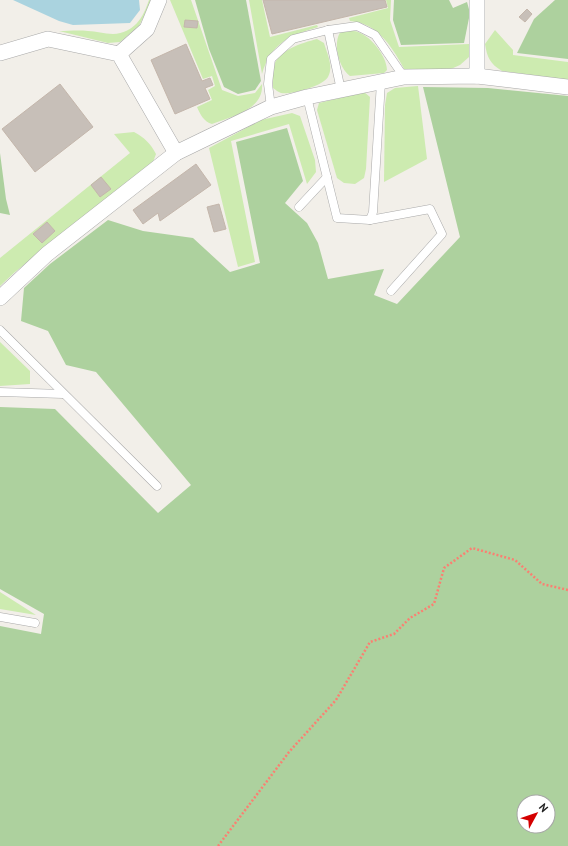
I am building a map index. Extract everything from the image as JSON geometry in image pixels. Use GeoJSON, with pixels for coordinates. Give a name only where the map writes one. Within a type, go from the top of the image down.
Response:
{"type":"FeatureCollection","features":[{"type":"Feature","properties":{"kind":"street"},"geometry":{"type":"LineString","coordinates":[[119,54],[147,29],[159,0]]}},
{"type":"Feature","properties":{"kind":"street"},"geometry":{"type":"LineString","coordinates":[[477,0],[477,76]]}},
{"type":"Feature","properties":{"kind":"street"},"geometry":{"type":"LineString","coordinates":[[0,53],[48,40],[119,54],[176,153]]}},
{"type":"Feature","properties":{"kind":"street"},"geometry":{"type":"LineString","coordinates":[[0,298],[46,254],[176,153],[271,107],[307,97],[404,77],[477,76],[568,87]]}},
{"type":"Feature","properties":{"kind":"lane"},"geometry":{"type":"LineString","coordinates":[[271,107],[268,84],[271,59],[293,39],[328,30],[357,26],[375,35],[404,77]]}},
{"type":"Feature","properties":{"kind":"lane"},"geometry":{"type":"LineString","coordinates":[[328,30],[341,90]]}},
{"type":"Feature","properties":{"kind":"lane"},"geometry":{"type":"LineString","coordinates":[[370,220],[373,212],[380,82]]}},
{"type":"Feature","properties":{"kind":"lane"},"geometry":{"type":"LineString","coordinates":[[307,97],[337,218],[370,220],[430,209],[442,234],[391,291]]}},
{"type":"Feature","properties":{"kind":"lane"},"geometry":{"type":"LineString","coordinates":[[298,207],[327,177]]}},
{"type":"Feature","properties":{"kind":"lane"},"geometry":{"type":"LineString","coordinates":[[0,330],[157,486]]}},
{"type":"Feature","properties":{"kind":"lane"},"geometry":{"type":"LineString","coordinates":[[0,392],[63,394]]}},
{"type":"Feature","properties":{"kind":"lane"},"geometry":{"type":"LineString","coordinates":[[0,617],[35,623]]}},
{"type":"Feature","properties":{"kind":"path"},"geometry":{"type":"LineString","coordinates":[[218,846],[289,752],[336,700],[370,642],[394,634],[410,618],[434,604],[444,568],[472,548],[515,560],[542,584],[568,590]]}},
{"type":"Feature","properties":{"kind":"green space"},"geometry":{"type":"Polygon","coordinates":[[[149,0],[152,0],[139,26],[120,42],[108,43],[59,31],[94,31],[113,34],[127,31],[132,28],[141,18],[149,0]]]}},
{"type":"Feature","properties":{"kind":"green space"},"geometry":{"type":"Polygon","coordinates":[[[170,0],[191,0],[222,90],[238,96],[255,93],[262,84],[261,93],[258,100],[252,106],[237,115],[212,124],[199,112],[197,107],[212,100],[208,90],[215,86],[212,76],[203,79],[170,0]]]}},
{"type":"Feature","properties":{"kind":"green space"},"geometry":{"type":"Polygon","coordinates":[[[195,0],[246,0],[261,81],[255,90],[238,94],[224,87],[209,49],[195,0]]]}},
{"type":"Feature","properties":{"kind":"green space"},"geometry":{"type":"Polygon","coordinates":[[[249,0],[262,0],[270,37],[317,25],[318,27],[298,34],[282,42],[270,55],[262,74],[249,0]]]}},
{"type":"Feature","properties":{"kind":"green space"},"geometry":{"type":"Polygon","coordinates":[[[386,0],[391,0],[390,20],[399,47],[469,44],[469,57],[460,65],[451,69],[406,72],[390,46],[377,32],[360,23],[350,21],[349,18],[388,8],[386,0]]]}},
{"type":"Feature","properties":{"kind":"green space"},"geometry":{"type":"Polygon","coordinates":[[[394,0],[449,0],[453,8],[467,2],[470,13],[464,43],[401,45],[393,20],[394,0]]]}},
{"type":"Feature","properties":{"kind":"green space"},"geometry":{"type":"Polygon","coordinates":[[[555,0],[568,0],[568,59],[517,53],[534,19],[555,0]]]}},
{"type":"Feature","properties":{"kind":"green space"},"geometry":{"type":"Polygon","coordinates":[[[495,30],[513,50],[513,55],[568,62],[568,80],[502,71],[490,60],[485,44],[495,30]]]}},
{"type":"Feature","properties":{"kind":"green space"},"geometry":{"type":"Polygon","coordinates":[[[341,31],[360,33],[371,41],[381,52],[387,70],[384,73],[350,76],[343,67],[338,55],[337,42],[341,31]]]}},
{"type":"Feature","properties":{"kind":"green space"},"geometry":{"type":"Polygon","coordinates":[[[317,39],[324,43],[328,56],[330,73],[328,77],[314,87],[292,93],[281,93],[273,88],[273,68],[276,60],[285,51],[317,39]]]}},
{"type":"Feature","properties":{"kind":"green space"},"geometry":{"type":"Polygon","coordinates":[[[418,86],[427,159],[384,182],[385,105],[387,93],[395,88],[418,86]]]}},
{"type":"Feature","properties":{"kind":"green space"},"geometry":{"type":"Polygon","coordinates":[[[423,87],[488,88],[568,96],[568,846],[0,846],[0,626],[41,634],[44,614],[0,589],[0,407],[55,409],[158,513],[191,485],[96,372],[66,365],[48,331],[21,321],[24,288],[50,264],[108,220],[143,231],[193,238],[230,272],[260,263],[236,142],[287,128],[303,181],[285,203],[307,223],[318,243],[328,279],[384,269],[374,295],[397,304],[460,237],[423,87]]]}},
{"type":"Feature","properties":{"kind":"green space"},"geometry":{"type":"Polygon","coordinates":[[[364,92],[370,97],[366,169],[364,178],[355,184],[344,183],[337,178],[317,110],[319,103],[364,92]]]}},
{"type":"Feature","properties":{"kind":"green space"},"geometry":{"type":"Polygon","coordinates":[[[292,113],[300,116],[315,160],[316,172],[307,184],[289,124],[231,141],[255,262],[238,267],[209,148],[261,120],[292,113]]]}},
{"type":"Feature","properties":{"kind":"green space"},"geometry":{"type":"Polygon","coordinates":[[[134,132],[147,141],[154,150],[156,154],[153,162],[15,272],[0,286],[0,258],[130,153],[114,134],[134,132]]]}},
{"type":"Feature","properties":{"kind":"green space"},"geometry":{"type":"Polygon","coordinates":[[[0,153],[6,199],[10,215],[0,213],[0,153]]]}},
{"type":"Feature","properties":{"kind":"green space"},"geometry":{"type":"Polygon","coordinates":[[[0,342],[30,371],[30,384],[0,386],[0,342]]]}},
{"type":"Feature","properties":{"kind":"green space"},"geometry":{"type":"Polygon","coordinates":[[[0,592],[36,615],[0,609],[0,592]]]}},
{"type":"Feature","properties":{"kind":"water"},"geometry":{"type":"Polygon","coordinates":[[[13,0],[139,0],[140,10],[130,23],[73,25],[59,21],[13,0]]]}},
{"type":"Feature","properties":{"kind":"building"},"geometry":{"type":"Polygon","coordinates":[[[263,0],[385,0],[387,7],[272,34],[263,0]]]}},
{"type":"Feature","properties":{"kind":"building"},"geometry":{"type":"Polygon","coordinates":[[[527,9],[532,14],[525,22],[519,17],[527,9]]]}},
{"type":"Feature","properties":{"kind":"building"},"geometry":{"type":"Polygon","coordinates":[[[185,20],[198,21],[197,28],[184,27],[185,20]]]}},
{"type":"Feature","properties":{"kind":"building"},"geometry":{"type":"Polygon","coordinates":[[[186,44],[202,81],[210,78],[213,85],[205,88],[210,99],[175,114],[151,60],[186,44]]]}},
{"type":"Feature","properties":{"kind":"building"},"geometry":{"type":"Polygon","coordinates":[[[60,84],[93,127],[35,172],[2,129],[60,84]]]}},
{"type":"Feature","properties":{"kind":"building"},"geometry":{"type":"Polygon","coordinates":[[[196,164],[211,185],[160,221],[158,213],[143,224],[133,210],[196,164]]]}},
{"type":"Feature","properties":{"kind":"building"},"geometry":{"type":"Polygon","coordinates":[[[101,177],[111,189],[100,197],[91,185],[101,177]]]}},
{"type":"Feature","properties":{"kind":"building"},"geometry":{"type":"Polygon","coordinates":[[[219,204],[226,229],[214,232],[207,207],[219,204]]]}},
{"type":"Feature","properties":{"kind":"building"},"geometry":{"type":"Polygon","coordinates":[[[47,222],[55,231],[42,243],[33,234],[47,222]]]}}]}
